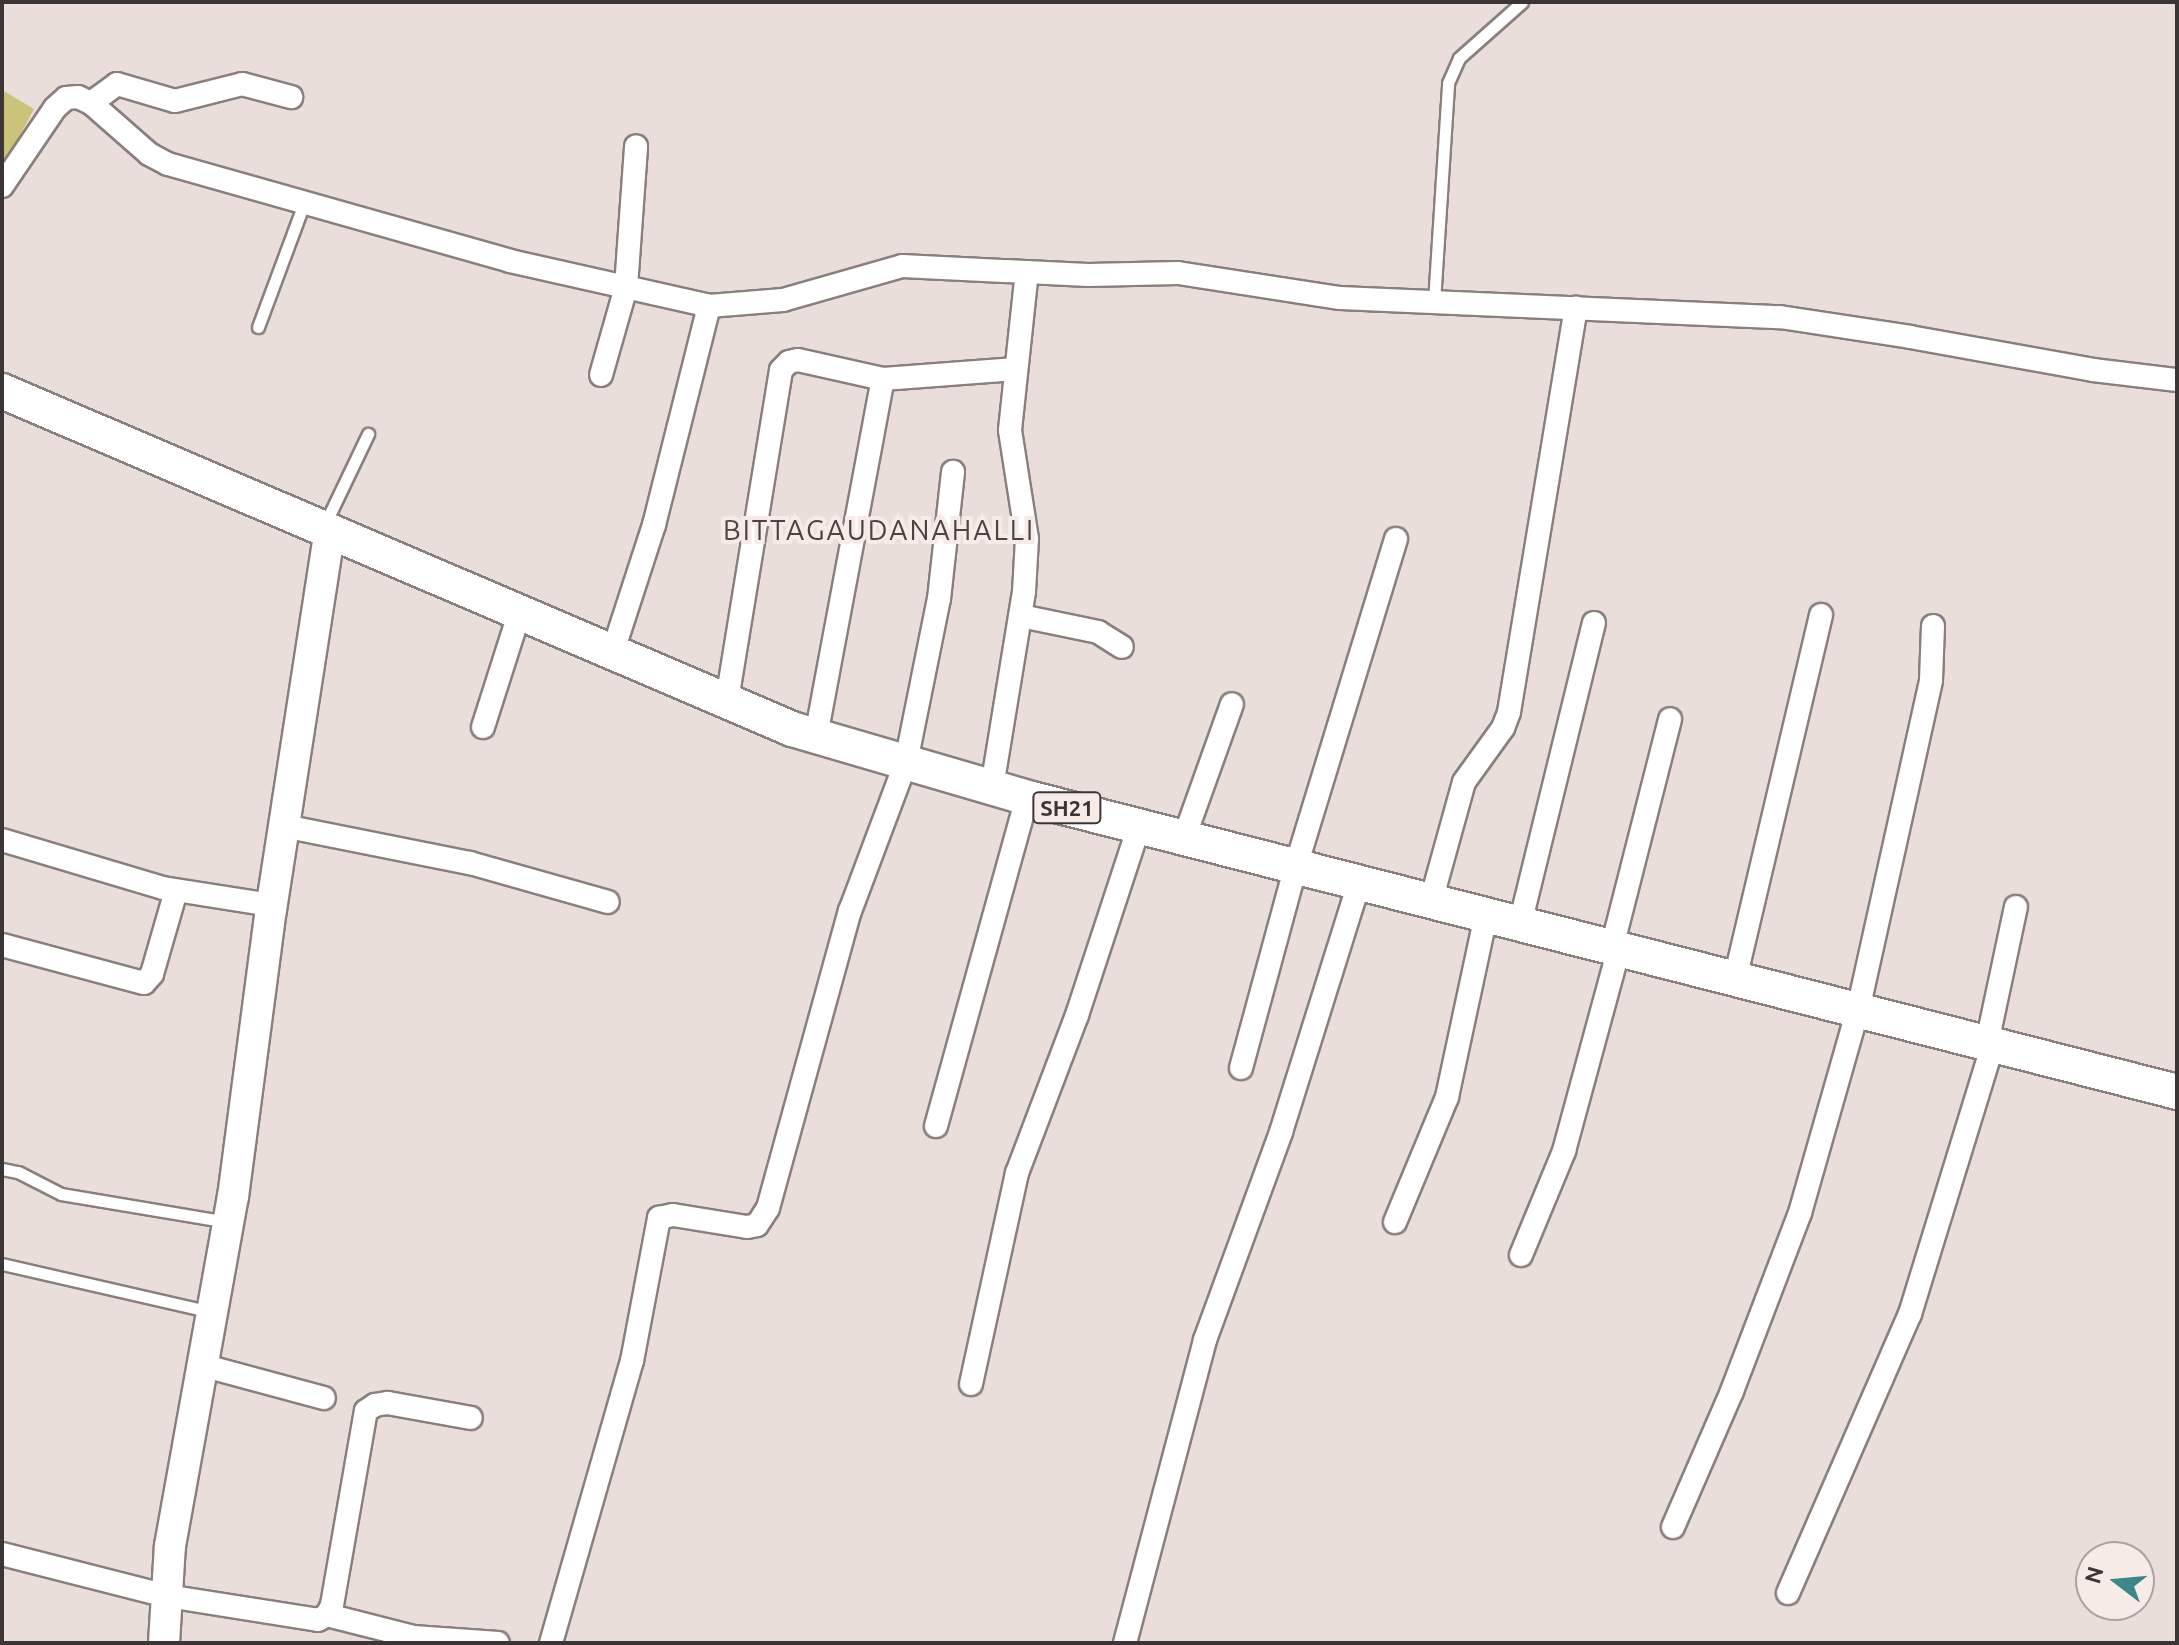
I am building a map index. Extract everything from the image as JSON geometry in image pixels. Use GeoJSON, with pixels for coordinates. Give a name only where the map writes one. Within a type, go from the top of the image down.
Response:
{"type":"FeatureCollection","features":[{"type":"Feature","properties":{"kind":"main road","name":"SH21"},"geometry":{"type":"LineString","coordinates":[[2,391],[816,736],[1027,797],[2177,1092]]}},
{"type":"Feature","properties":{"kind":"street"},"geometry":{"type":"LineString","coordinates":[[91,103],[117,84],[175,101],[233,84],[291,97]]}},
{"type":"Feature","properties":{"kind":"street"},"geometry":{"type":"LineString","coordinates":[[2,186],[66,98],[78,97],[91,103],[149,154],[168,164],[510,261],[709,306],[783,300],[902,266],[1094,275],[1178,273],[1340,298],[1780,317],[2093,370],[2177,380]]}},
{"type":"Feature","properties":{"kind":"street"},"geometry":{"type":"LineString","coordinates":[[601,375],[626,287],[636,146]]}},
{"type":"Feature","properties":{"kind":"street"},"geometry":{"type":"LineString","coordinates":[[992,787],[1021,616],[1027,539],[1010,443],[1027,272]]}},
{"type":"Feature","properties":{"kind":"street"},"geometry":{"type":"LineString","coordinates":[[613,651],[654,525],[709,306]]}},
{"type":"Feature","properties":{"kind":"street"},"geometry":{"type":"LineString","coordinates":[[1431,901],[1464,782],[1503,728],[1509,712],[1576,308]]}},
{"type":"Feature","properties":{"kind":"street"},"geometry":{"type":"LineString","coordinates":[[727,700],[781,370],[789,362],[798,360],[883,379],[929,373],[1016,369]]}},
{"type":"Feature","properties":{"kind":"street"},"geometry":{"type":"LineString","coordinates":[[816,736],[883,379]]}},
{"type":"Feature","properties":{"kind":"street"},"geometry":{"type":"LineString","coordinates":[[551,1643],[632,1361],[659,1218],[673,1215],[747,1227],[763,1219],[850,911],[906,762],[939,599],[953,472]]}},
{"type":"Feature","properties":{"kind":"street"},"geometry":{"type":"LineString","coordinates":[[164,1643],[170,1546],[229,1222],[326,529]]}},
{"type":"Feature","properties":{"kind":"street"},"geometry":{"type":"LineString","coordinates":[[1241,1068],[1296,866],[1396,539]]}},
{"type":"Feature","properties":{"kind":"street"},"geometry":{"type":"LineString","coordinates":[[483,727],[520,611]]}},
{"type":"Feature","properties":{"kind":"street"},"geometry":{"type":"LineString","coordinates":[[1735,979],[1821,615]]}},
{"type":"Feature","properties":{"kind":"street"},"geometry":{"type":"LineString","coordinates":[[1021,616],[1098,632],[1122,647]]}},
{"type":"Feature","properties":{"kind":"street"},"geometry":{"type":"LineString","coordinates":[[1520,924],[1594,623]]}},
{"type":"Feature","properties":{"kind":"street"},"geometry":{"type":"LineString","coordinates":[[1673,1527],[1732,1391],[1800,1213],[1858,1010],[1931,680],[1933,626]]}},
{"type":"Feature","properties":{"kind":"street"},"geometry":{"type":"LineString","coordinates":[[1184,838],[1232,704]]}},
{"type":"Feature","properties":{"kind":"street"},"geometry":{"type":"LineString","coordinates":[[1521,1255],[1564,1151],[1670,719]]}},
{"type":"Feature","properties":{"kind":"street"},"geometry":{"type":"LineString","coordinates":[[936,1126],[1027,797]]}},
{"type":"Feature","properties":{"kind":"street"},"geometry":{"type":"LineString","coordinates":[[284,826],[470,863],[608,902]]}},
{"type":"Feature","properties":{"kind":"street"},"geometry":{"type":"LineString","coordinates":[[971,1384],[1021,1161],[1077,1015],[1139,826]]}},
{"type":"Feature","properties":{"kind":"street"},"geometry":{"type":"LineString","coordinates":[[2,840],[176,891],[272,905]]}},
{"type":"Feature","properties":{"kind":"street"},"geometry":{"type":"LineString","coordinates":[[1125,1643],[1205,1340],[1281,1132],[1359,883]]}},
{"type":"Feature","properties":{"kind":"street"},"geometry":{"type":"LineString","coordinates":[[2,945],[144,983],[152,974],[176,891]]}},
{"type":"Feature","properties":{"kind":"street"},"geometry":{"type":"LineString","coordinates":[[1788,1593],[1910,1314],[1990,1044],[2016,907]]}},
{"type":"Feature","properties":{"kind":"street"},"geometry":{"type":"LineString","coordinates":[[1395,1222],[1447,1097],[1486,915]]}},
{"type":"Feature","properties":{"kind":"street"},"geometry":{"type":"LineString","coordinates":[[205,1366],[324,1398]]}},
{"type":"Feature","properties":{"kind":"street"},"geometry":{"type":"LineString","coordinates":[[327,1615],[366,1411],[375,1405],[388,1403],[471,1418]]}},
{"type":"Feature","properties":{"kind":"street"},"geometry":{"type":"LineString","coordinates":[[2,1554],[167,1596],[304,1620],[318,1620],[327,1615],[414,1637],[498,1643]]}},
{"type":"Feature","properties":{"kind":"lane"},"geometry":{"type":"LineString","coordinates":[[1434,302],[1448,83],[1459,58],[1522,2]]}},
{"type":"Feature","properties":{"kind":"lane"},"geometry":{"type":"LineString","coordinates":[[258,327],[304,203]]}},
{"type":"Feature","properties":{"kind":"lane"},"geometry":{"type":"LineString","coordinates":[[326,529],[368,434]]}},
{"type":"Feature","properties":{"kind":"lane"},"geometry":{"type":"LineString","coordinates":[[2,1169],[18,1172],[61,1194],[229,1222]]}},
{"type":"Feature","properties":{"kind":"lane"},"geometry":{"type":"LineString","coordinates":[[2,1264],[215,1312]]}},
{"type":"Feature","properties":{"kind":"shaded area"},"geometry":{"type":"Polygon","coordinates":[[[2,90],[34,109],[2,169],[2,90]]]}},
{"type":"Feature","properties":{"kind":"district","name":"BITTAGAUDANAHALLI"},"geometry":{"type":"Point","coordinates":[879,530]}}]}
